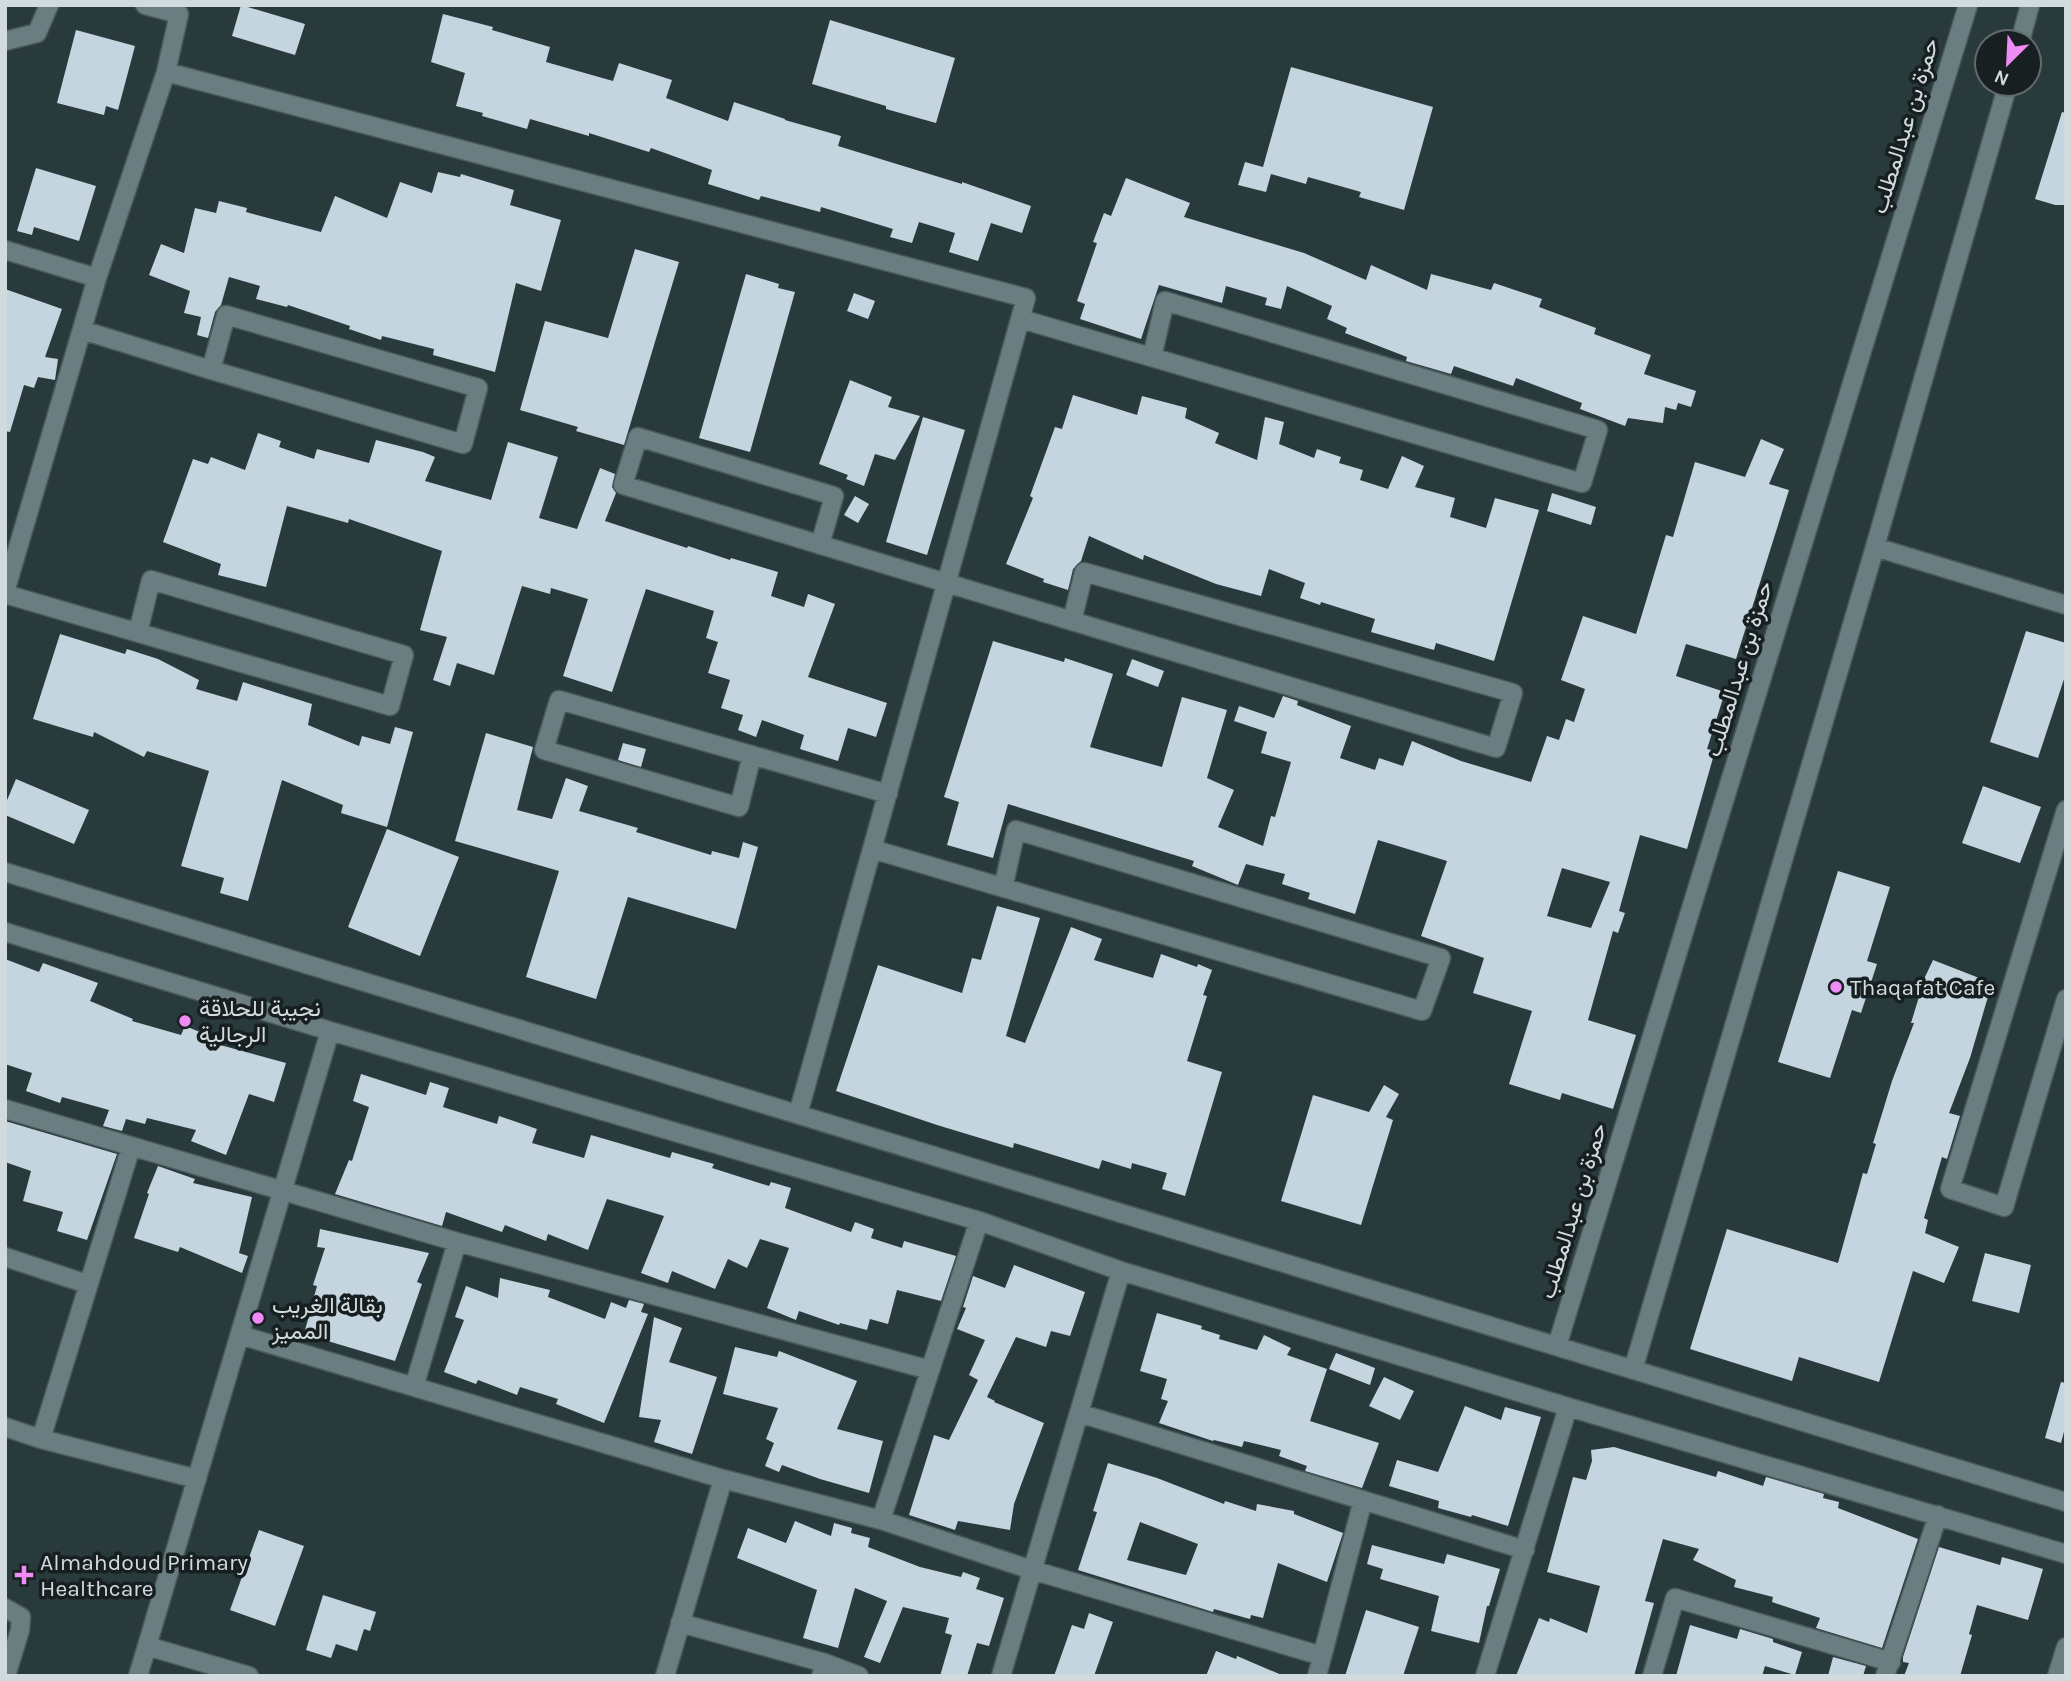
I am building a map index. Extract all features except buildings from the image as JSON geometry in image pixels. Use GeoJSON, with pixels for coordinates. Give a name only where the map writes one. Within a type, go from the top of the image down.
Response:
{"type":"FeatureCollection","features":[{"type":"Feature","properties":{"kind":"street"},"geometry":{"type":"LineString","coordinates":[[5,41],[37,33],[49,5]]}},
{"type":"Feature","properties":{"kind":"street"},"geometry":{"type":"LineString","coordinates":[[138,632],[151,580],[404,655],[390,706],[5,593],[13,537],[166,72],[180,9],[145,5]]}},
{"type":"Feature","properties":{"kind":"street","name":"حمزة بن عبدالمطلب"},"geometry":{"type":"LineString","coordinates":[[1557,1346],[1968,5]]}},
{"type":"Feature","properties":{"kind":"street"},"geometry":{"type":"LineString","coordinates":[[2024,28],[2030,5]]}},
{"type":"Feature","properties":{"kind":"street"},"geometry":{"type":"LineString","coordinates":[[166,72],[1026,298],[798,1114]]}},
{"type":"Feature","properties":{"kind":"street"},"geometry":{"type":"LineString","coordinates":[[1633,1370],[2004,98]]}},
{"type":"Feature","properties":{"kind":"street"},"geometry":{"type":"LineString","coordinates":[[5,250],[97,278]]}},
{"type":"Feature","properties":{"kind":"street"},"geometry":{"type":"LineString","coordinates":[[1021,319],[1582,483],[1598,430],[1165,301],[1152,357]]}},
{"type":"Feature","properties":{"kind":"street"},"geometry":{"type":"LineString","coordinates":[[82,330],[211,370],[463,443],[478,388],[226,315],[211,370]]}},
{"type":"Feature","properties":{"kind":"street"},"geometry":{"type":"LineString","coordinates":[[820,545],[834,496],[638,437],[623,485],[946,584],[1496,748],[1513,693],[1084,572],[1072,621]]}},
{"type":"Feature","properties":{"kind":"street"},"geometry":{"type":"LineString","coordinates":[[1875,547],[2066,605]]}},
{"type":"Feature","properties":{"kind":"street"},"geometry":{"type":"LineString","coordinates":[[752,755],[740,807],[544,750],[559,700],[752,755],[888,794]]}},
{"type":"Feature","properties":{"kind":"street"},"geometry":{"type":"LineString","coordinates":[[2066,810],[1950,1189],[2004,1208],[2066,999]]}},
{"type":"Feature","properties":{"kind":"street"},"geometry":{"type":"LineString","coordinates":[[872,849],[1003,888],[1422,1011],[1441,958],[1016,830],[1003,888]]}},
{"type":"Feature","properties":{"kind":"street"},"geometry":{"type":"LineString","coordinates":[[5,872],[2066,1502]]}},
{"type":"Feature","properties":{"kind":"street"},"geometry":{"type":"LineString","coordinates":[[5,932],[330,1031],[979,1222],[1121,1271],[2066,1554]]}},
{"type":"Feature","properties":{"kind":"street"},"geometry":{"type":"LineString","coordinates":[[138,1676],[330,1031]]}},
{"type":"Feature","properties":{"kind":"street"},"geometry":{"type":"LineString","coordinates":[[5,1109],[457,1242],[930,1370]]}},
{"type":"Feature","properties":{"kind":"street"},"geometry":{"type":"LineString","coordinates":[[41,1439],[131,1146]]}},
{"type":"Feature","properties":{"kind":"street"},"geometry":{"type":"LineString","coordinates":[[881,1520],[979,1222]]}},
{"type":"Feature","properties":{"kind":"street"},"geometry":{"type":"LineString","coordinates":[[414,1387],[457,1242]]}},
{"type":"Feature","properties":{"kind":"street"},"geometry":{"type":"LineString","coordinates":[[5,1257],[87,1284]]}},
{"type":"Feature","properties":{"kind":"street"},"geometry":{"type":"LineString","coordinates":[[1001,1676],[1121,1271]]}},
{"type":"Feature","properties":{"kind":"street"},"geometry":{"type":"LineString","coordinates":[[240,1335],[723,1479],[881,1520],[1032,1570],[1322,1656]]}},
{"type":"Feature","properties":{"kind":"street"},"geometry":{"type":"LineString","coordinates":[[1485,1676],[1568,1407]]}},
{"type":"Feature","properties":{"kind":"street"},"geometry":{"type":"LineString","coordinates":[[1079,1413],[1525,1550]]}},
{"type":"Feature","properties":{"kind":"street"},"geometry":{"type":"LineString","coordinates":[[5,1427],[41,1439],[197,1479]]}},
{"type":"Feature","properties":{"kind":"street"},"geometry":{"type":"LineString","coordinates":[[665,1676],[723,1479]]}},
{"type":"Feature","properties":{"kind":"street"},"geometry":{"type":"LineString","coordinates":[[1317,1676],[1363,1500]]}},
{"type":"Feature","properties":{"kind":"street"},"geometry":{"type":"LineString","coordinates":[[1652,1676],[1675,1598],[1888,1669],[1938,1515]]}},
{"type":"Feature","properties":{"kind":"street"},"geometry":{"type":"LineString","coordinates":[[5,1608],[21,1617],[13,1627],[6,1676]]}},
{"type":"Feature","properties":{"kind":"street"},"geometry":{"type":"LineString","coordinates":[[680,1623],[823,1669],[859,1676]]}},
{"type":"Feature","properties":{"kind":"street"},"geometry":{"type":"LineString","coordinates":[[147,1646],[249,1676]]}},
{"type":"Feature","properties":{"kind":"street"},"geometry":{"type":"LineString","coordinates":[[2057,1676],[2066,1647]]}},
{"type":"Feature","properties":{"kind":"place","name":"Thaqafat Cafe"},"geometry":{"type":"Point","coordinates":[1836,987]}},
{"type":"Feature","properties":{"kind":"place","name":"نجيبة للحلاقة الرجالية"},"geometry":{"type":"Point","coordinates":[185,1021]}},
{"type":"Feature","properties":{"kind":"place","name":"بقالة الغريب المميز"},"geometry":{"type":"Point","coordinates":[258,1318]}},
{"type":"Feature","properties":{"kind":"place","name":"Almahdoud Primary Healthcare"},"geometry":{"type":"Point","coordinates":[24,1575]}}]}
